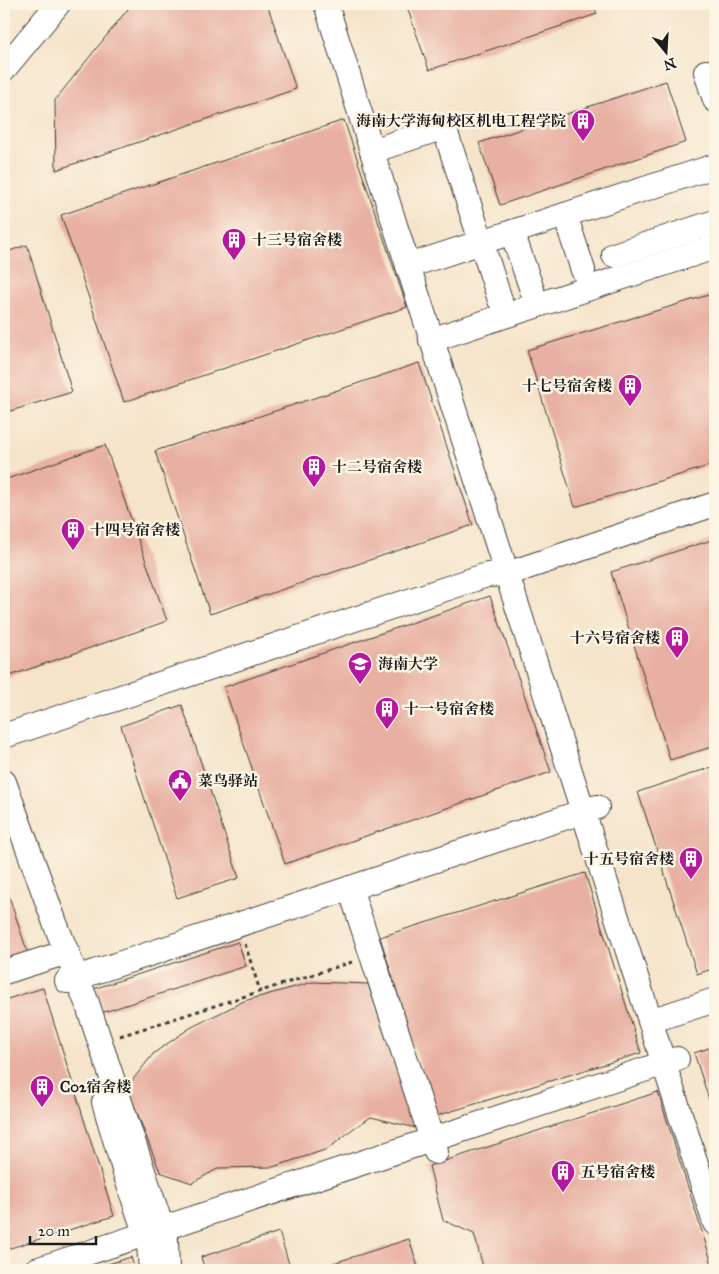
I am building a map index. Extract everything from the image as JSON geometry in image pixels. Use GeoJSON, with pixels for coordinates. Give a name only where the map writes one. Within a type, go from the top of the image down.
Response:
{"type":"FeatureCollection","features":[{"type":"Feature","properties":{"kind":"street"},"geometry":{"type":"LineString","coordinates":[[4,69],[58,4]]}},
{"type":"Feature","properties":{"kind":"street"},"geometry":{"type":"LineString","coordinates":[[326,4],[379,149]]}},
{"type":"Feature","properties":{"kind":"street"},"geometry":{"type":"LineString","coordinates":[[339,4],[379,149],[415,264],[673,1068],[715,1223]]}},
{"type":"Feature","properties":{"kind":"street"},"geometry":{"type":"LineString","coordinates":[[706,72],[715,100]]}},
{"type":"Feature","properties":{"kind":"street"},"geometry":{"type":"LineString","coordinates":[[379,149],[444,127],[500,300]]}},
{"type":"Feature","properties":{"kind":"street"},"geometry":{"type":"LineString","coordinates":[[415,264],[715,166]]}},
{"type":"Feature","properties":{"kind":"street"},"geometry":{"type":"LineString","coordinates":[[565,215],[583,270]]}},
{"type":"Feature","properties":{"kind":"street"},"geometry":{"type":"LineString","coordinates":[[614,254],[715,222]]}},
{"type":"Feature","properties":{"kind":"street"},"geometry":{"type":"LineString","coordinates":[[512,232],[532,290]]}},
{"type":"Feature","properties":{"kind":"street"},"geometry":{"type":"LineString","coordinates":[[440,342],[715,247]]}},
{"type":"Feature","properties":{"kind":"street"},"geometry":{"type":"LineString","coordinates":[[440,342],[715,258]]}},
{"type":"Feature","properties":{"kind":"street"},"geometry":{"type":"LineString","coordinates":[[4,736],[487,576],[715,492]]}},
{"type":"Feature","properties":{"kind":"street"},"geometry":{"type":"LineString","coordinates":[[4,722],[485,564],[512,566],[715,504]]}},
{"type":"Feature","properties":{"kind":"street"},"geometry":{"type":"LineString","coordinates":[[4,782],[55,923],[62,953]]}},
{"type":"Feature","properties":{"kind":"street"},"geometry":{"type":"LineString","coordinates":[[4,802],[74,984],[125,1173],[156,1237],[151,1270]]}},
{"type":"Feature","properties":{"kind":"street"},"geometry":{"type":"LineString","coordinates":[[74,984],[592,814]]}},
{"type":"Feature","properties":{"kind":"street"},"geometry":{"type":"LineString","coordinates":[[74,984],[242,934],[351,893]]}},
{"type":"Feature","properties":{"kind":"street"},"geometry":{"type":"LineString","coordinates":[[351,893],[434,1146]]}},
{"type":"Feature","properties":{"kind":"street"},"geometry":{"type":"LineString","coordinates":[[4,972],[62,953]]}},
{"type":"Feature","properties":{"kind":"street"},"geometry":{"type":"LineString","coordinates":[[74,984],[88,1003],[101,1042],[167,1270]]}},
{"type":"Feature","properties":{"kind":"street"},"geometry":{"type":"LineString","coordinates":[[659,1025],[715,1000]]}},
{"type":"Feature","properties":{"kind":"street"},"geometry":{"type":"LineString","coordinates":[[659,1025],[715,1013]]}},
{"type":"Feature","properties":{"kind":"street"},"geometry":{"type":"LineString","coordinates":[[36,1270],[156,1237],[673,1068]]}},
{"type":"Feature","properties":{"kind":"street"},"geometry":{"type":"LineString","coordinates":[[673,1068],[715,1177]]}},
{"type":"Feature","properties":{"kind":"street"},"geometry":{"type":"LineString","coordinates":[[70,1270],[156,1237]]}},
{"type":"Feature","properties":{"kind":"path"},"geometry":{"type":"LineString","coordinates":[[242,934],[260,991]]}},
{"type":"Feature","properties":{"kind":"path"},"geometry":{"type":"LineString","coordinates":[[101,1042],[372,956]]}},
{"type":"Feature","properties":{"kind":"building"},"geometry":{"type":"Polygon","coordinates":[[[132,4],[267,4],[296,89],[56,170],[55,100],[132,4]]]}},
{"type":"Feature","properties":{"kind":"building"},"geometry":{"type":"Polygon","coordinates":[[[406,4],[593,4],[597,14],[429,70],[406,4]]]}},
{"type":"Feature","properties":{"kind":"building","name":"海南大学海甸校区机电工程学院"},"geometry":{"type":"Polygon","coordinates":[[[666,81],[686,142],[500,205],[479,143],[666,81]]]}},
{"type":"Feature","properties":{"kind":"building","name":"十三号宿舍楼"},"geometry":{"type":"Polygon","coordinates":[[[344,120],[407,307],[124,402],[61,215],[344,120]]]}},
{"type":"Feature","properties":{"kind":"building"},"geometry":{"type":"Polygon","coordinates":[[[27,245],[72,392],[4,413],[4,253],[27,245]]]}},
{"type":"Feature","properties":{"kind":"building","name":"十七号宿舍楼"},"geometry":{"type":"Polygon","coordinates":[[[715,293],[715,464],[575,507],[527,350],[715,293]]]}},
{"type":"Feature","properties":{"kind":"building","name":"十二号宿舍楼"},"geometry":{"type":"Polygon","coordinates":[[[419,363],[473,525],[210,614],[155,451],[419,363]]]}},
{"type":"Feature","properties":{"kind":"building","name":"十四号宿舍楼"},"geometry":{"type":"Polygon","coordinates":[[[105,445],[167,621],[4,678],[4,480],[105,445]]]}},
{"type":"Feature","properties":{"kind":"building","name":"十六号宿舍楼"},"geometry":{"type":"Polygon","coordinates":[[[715,539],[715,746],[670,760],[611,572],[715,539]]]}},
{"type":"Feature","properties":{"kind":"building","name":"十一号宿舍楼"},"geometry":{"type":"Polygon","coordinates":[[[490,596],[551,772],[285,864],[224,687],[490,596]]]}},
{"type":"Feature","properties":{"kind":"building","name":"菜鸟驿站"},"geometry":{"type":"Polygon","coordinates":[[[182,705],[239,878],[177,898],[121,726],[182,705]]]}},
{"type":"Feature","properties":{"kind":"building","name":"十五号宿舍楼"},"geometry":{"type":"Polygon","coordinates":[[[715,766],[715,968],[697,974],[638,792],[715,766]]]}},
{"type":"Feature","properties":{"kind":"building"},"geometry":{"type":"Polygon","coordinates":[[[585,873],[641,1053],[436,1116],[380,937],[585,873]]]}},
{"type":"Feature","properties":{"kind":"building"},"geometry":{"type":"Polygon","coordinates":[[[4,881],[29,957],[4,965],[4,881]]]}},
{"type":"Feature","properties":{"kind":"building"},"geometry":{"type":"Polygon","coordinates":[[[238,942],[246,966],[98,1014],[90,990],[238,942]]]}},
{"type":"Feature","properties":{"kind":"building"},"geometry":{"type":"Polygon","coordinates":[[[313,982],[368,984],[416,1128],[371,1117],[328,1149],[273,1167],[219,1168],[192,1183],[160,1172],[127,1087],[154,1053],[190,1028],[244,1001],[313,982]]]}},
{"type":"Feature","properties":{"kind":"building","name":"C02宿舍楼"},"geometry":{"type":"Polygon","coordinates":[[[43,988],[114,1216],[4,1250],[4,1000],[43,988]]]}},
{"type":"Feature","properties":{"kind":"building"},"geometry":{"type":"Polygon","coordinates":[[[715,1046],[715,1118],[694,1053],[715,1046]]]}},
{"type":"Feature","properties":{"kind":"building","name":"五号宿舍楼"},"geometry":{"type":"Polygon","coordinates":[[[658,1092],[714,1270],[484,1270],[474,1234],[443,1220],[429,1166],[658,1092]]]}},
{"type":"Feature","properties":{"kind":"building"},"geometry":{"type":"Polygon","coordinates":[[[279,1232],[291,1270],[205,1270],[201,1257],[279,1232]]]}},
{"type":"Feature","properties":{"kind":"building"},"geometry":{"type":"Polygon","coordinates":[[[409,1239],[419,1270],[312,1270],[409,1239]]]}},
{"type":"Feature","properties":{"kind":"building"},"geometry":{"type":"Polygon","coordinates":[[[131,1257],[135,1270],[89,1270],[131,1257]]]}},
{"type":"Feature","properties":{"kind":"place","name":"海南大学海甸校区机电工程学院"},"geometry":{"type":"Point","coordinates":[583,142]}},
{"type":"Feature","properties":{"kind":"place","name":"十三号宿舍楼"},"geometry":{"type":"Point","coordinates":[234,261]}},
{"type":"Feature","properties":{"kind":"place","name":"十七号宿舍楼"},"geometry":{"type":"Point","coordinates":[630,407]}},
{"type":"Feature","properties":{"kind":"place","name":"十二号宿舍楼"},"geometry":{"type":"Point","coordinates":[314,488]}},
{"type":"Feature","properties":{"kind":"place","name":"十四号宿舍楼"},"geometry":{"type":"Point","coordinates":[73,551]}},
{"type":"Feature","properties":{"kind":"place","name":"十六号宿舍楼"},"geometry":{"type":"Point","coordinates":[677,659]}},
{"type":"Feature","properties":{"kind":"place","name":"海南大学"},"geometry":{"type":"Point","coordinates":[360,685]}},
{"type":"Feature","properties":{"kind":"place","name":"十一号宿舍楼"},"geometry":{"type":"Point","coordinates":[387,730]}},
{"type":"Feature","properties":{"kind":"place","name":"菜鸟驿站"},"geometry":{"type":"Point","coordinates":[180,802]}},
{"type":"Feature","properties":{"kind":"place","name":"十五号宿舍楼"},"geometry":{"type":"Point","coordinates":[691,880]}},
{"type":"Feature","properties":{"kind":"place","name":"C02宿舍楼"},"geometry":{"type":"Point","coordinates":[42,1108]}},
{"type":"Feature","properties":{"kind":"place","name":"五号宿舍楼"},"geometry":{"type":"Point","coordinates":[563,1193]}}]}
